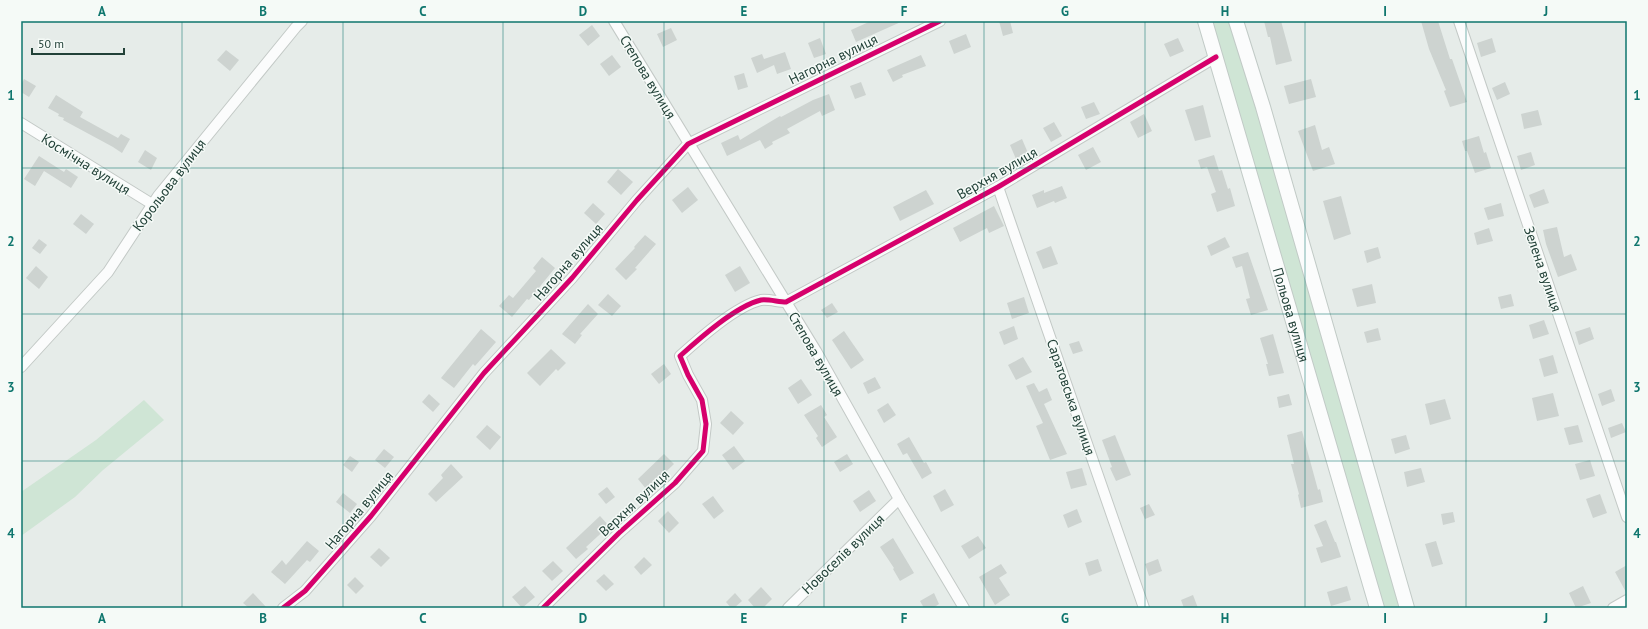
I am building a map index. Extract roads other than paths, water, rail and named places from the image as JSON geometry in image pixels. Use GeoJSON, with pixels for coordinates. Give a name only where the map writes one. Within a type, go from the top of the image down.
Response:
{"type":"FeatureCollection","features":[{"type":"Feature","properties":{"kind":"main road","name":"Польова вулиця"},"geometry":{"type":"LineString","coordinates":[[1205,21],[1377,608]]}},
{"type":"Feature","properties":{"kind":"main road"},"geometry":{"type":"LineString","coordinates":[[1236,21],[1272,137],[1407,608]]}},
{"type":"Feature","properties":{"kind":"street","name":"Корольова вулиця"},"geometry":{"type":"LineString","coordinates":[[21,367],[108,272],[152,204],[302,21]]}},
{"type":"Feature","properties":{"kind":"street","name":"Степова вулиця"},"geometry":{"type":"LineString","coordinates":[[614,21],[816,351],[899,499],[964,608]]}},
{"type":"Feature","properties":{"kind":"street","name":"Нагорна вулиця"},"geometry":{"type":"LineString","coordinates":[[283,608],[305,592],[371,516],[484,373],[572,278],[637,200],[688,144],[940,21]]}},
{"type":"Feature","properties":{"kind":"street","name":"Зелена вулиця"},"geometry":{"type":"LineString","coordinates":[[1459,21],[1627,517]]}},
{"type":"Feature","properties":{"kind":"street","name":"Верхня вулиця"},"geometry":{"type":"LineString","coordinates":[[543,608],[618,533],[675,483],[703,451],[706,424],[702,400],[688,375],[680,356],[711,330],[740,310],[762,300],[786,302],[998,186],[1216,57]]}},
{"type":"Feature","properties":{"kind":"street","name":"Космічна вулиця"},"geometry":{"type":"LineString","coordinates":[[21,123],[152,204]]}},
{"type":"Feature","properties":{"kind":"street","name":"Саратовська вулиця"},"geometry":{"type":"LineString","coordinates":[[998,186],[1144,608]]}},
{"type":"Feature","properties":{"kind":"street","name":"Новоселів вулиця"},"geometry":{"type":"LineString","coordinates":[[788,608],[899,499]]}},
{"type":"Feature","properties":{"kind":"street"},"geometry":{"type":"LineString","coordinates":[[1613,608],[1626,603]]}}]}
